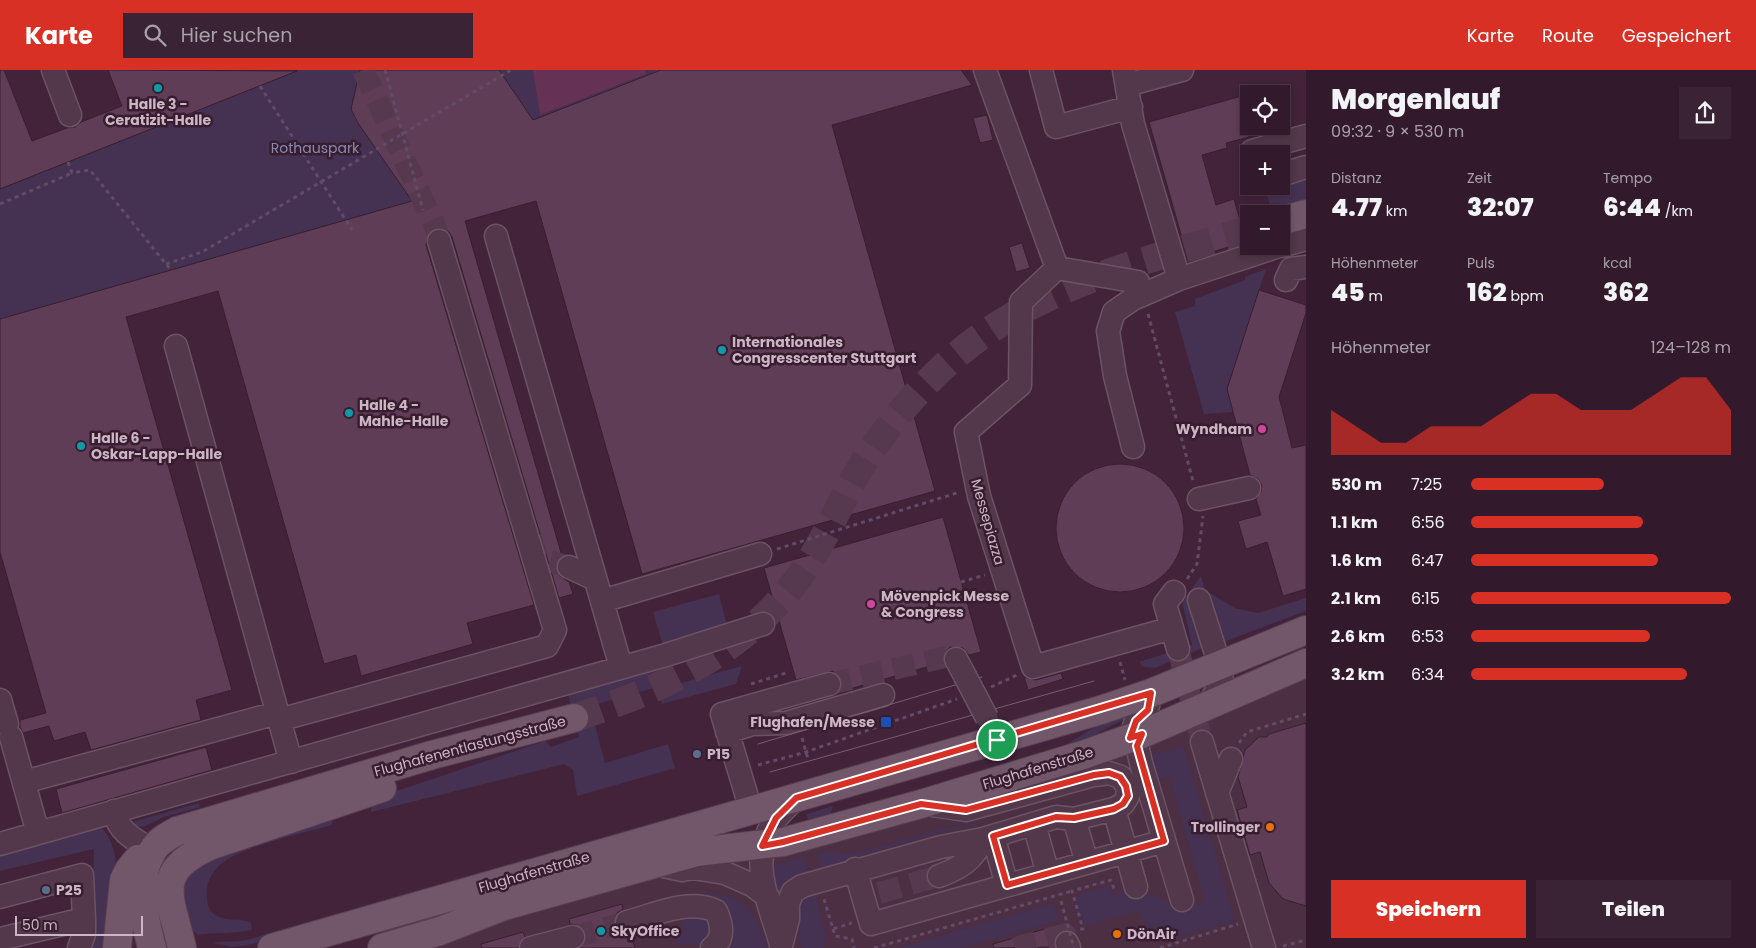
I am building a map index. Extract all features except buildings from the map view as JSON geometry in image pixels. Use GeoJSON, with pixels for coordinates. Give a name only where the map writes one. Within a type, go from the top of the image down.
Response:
{"type":"FeatureCollection","features":[{"type":"Feature","properties":{"kind":"main road"},"geometry":{"type":"LineString","coordinates":[[1290,218],[1306,214]]}},
{"type":"Feature","properties":{"kind":"main road","name":"Flughafenstraße"},"geometry":{"type":"LineString","coordinates":[[272,948],[796,798],[859,778],[992,729],[1220,666],[1306,630]]}},
{"type":"Feature","properties":{"kind":"main road","name":"Flughafenstraße"},"geometry":{"type":"LineString","coordinates":[[382,948],[437,938],[504,906],[697,852],[762,846],[921,804],[1066,771],[1136,736],[1302,667]]}},
{"type":"Feature","properties":{"kind":"main road","name":"Flughafenentlastungsstraße"},"geometry":{"type":"LineString","coordinates":[[152,850],[160,842],[177,831],[239,811],[432,755],[574,718],[441,769],[200,850],[178,867],[172,875],[169,884],[169,904],[182,948]]}},
{"type":"Feature","properties":{"kind":"main road"},"geometry":{"type":"LineString","coordinates":[[844,825],[841,816],[846,800],[859,778]]}},
{"type":"Feature","properties":{"kind":"main road"},"geometry":{"type":"LineString","coordinates":[[117,948],[124,880],[138,860],[152,850]]}},
{"type":"Feature","properties":{"kind":"main road"},"geometry":{"type":"LineString","coordinates":[[152,850],[146,868],[142,891],[144,914],[152,948]]}},
{"type":"Feature","properties":{"kind":"street"},"geometry":{"type":"LineString","coordinates":[[53,70],[70,115]]}},
{"type":"Feature","properties":{"kind":"street"},"geometry":{"type":"LineString","coordinates":[[985,70],[1057,268],[1141,289]]}},
{"type":"Feature","properties":{"kind":"street"},"geometry":{"type":"LineString","coordinates":[[1041,70],[1056,127],[1127,87],[1182,70]]}},
{"type":"Feature","properties":{"kind":"street"},"geometry":{"type":"LineString","coordinates":[[1127,87],[1133,124],[1179,279]]}},
{"type":"Feature","properties":{"kind":"street"},"geometry":{"type":"LineString","coordinates":[[1274,145],[1306,136]]}},
{"type":"Feature","properties":{"kind":"street"},"geometry":{"type":"LineString","coordinates":[[1290,155],[1306,151]]}},
{"type":"Feature","properties":{"kind":"street"},"geometry":{"type":"LineString","coordinates":[[1290,172],[1306,168]]}},
{"type":"Feature","properties":{"kind":"street"},"geometry":{"type":"LineString","coordinates":[[496,236],[621,667]]}},
{"type":"Feature","properties":{"kind":"street"},"geometry":{"type":"LineString","coordinates":[[1290,243],[1306,239]]}},
{"type":"Feature","properties":{"kind":"street"},"geometry":{"type":"LineString","coordinates":[[24,782],[546,646],[555,630],[439,241]]}},
{"type":"Feature","properties":{"kind":"street"},"geometry":{"type":"LineString","coordinates":[[1133,447],[1115,376],[1108,330],[1114,312],[1141,289],[1179,279],[1252,255]]}},
{"type":"Feature","properties":{"kind":"street"},"geometry":{"type":"LineString","coordinates":[[1286,280],[1292,269],[1306,267]]}},
{"type":"Feature","properties":{"kind":"street","name":"Messepiazza"},"geometry":{"type":"LineString","coordinates":[[1033,667],[977,487],[966,432],[1020,385],[1021,302],[1057,268]]}},
{"type":"Feature","properties":{"kind":"street"},"geometry":{"type":"LineString","coordinates":[[176,346],[291,762]]}},
{"type":"Feature","properties":{"kind":"street"},"geometry":{"type":"LineString","coordinates":[[1199,500],[1250,488]]}},
{"type":"Feature","properties":{"kind":"street"},"geometry":{"type":"LineString","coordinates":[[602,601],[760,554]]}},
{"type":"Feature","properties":{"kind":"street"},"geometry":{"type":"LineString","coordinates":[[570,568],[595,578]]}},
{"type":"Feature","properties":{"kind":"street"},"geometry":{"type":"LineString","coordinates":[[1033,667],[1175,638],[1165,604],[1174,592]]}},
{"type":"Feature","properties":{"kind":"street"},"geometry":{"type":"LineString","coordinates":[[1199,600],[1220,666],[1222,681],[1208,706]]}},
{"type":"Feature","properties":{"kind":"street"},"geometry":{"type":"LineString","coordinates":[[0,844],[621,667],[763,624]]}},
{"type":"Feature","properties":{"kind":"street"},"geometry":{"type":"LineString","coordinates":[[961,677],[992,729]]}},
{"type":"Feature","properties":{"kind":"street"},"geometry":{"type":"LineString","coordinates":[[767,708],[829,684]]}},
{"type":"Feature","properties":{"kind":"street"},"geometry":{"type":"LineString","coordinates":[[1138,689],[1148,710],[1136,721],[1137,746],[1182,900]]}},
{"type":"Feature","properties":{"kind":"street"},"geometry":{"type":"LineString","coordinates":[[751,810],[722,714],[767,708],[804,708],[882,691]]}},
{"type":"Feature","properties":{"kind":"street"},"geometry":{"type":"LineString","coordinates":[[4,716],[38,833]]}},
{"type":"Feature","properties":{"kind":"street"},"geometry":{"type":"LineString","coordinates":[[1202,742],[1264,948]]}},
{"type":"Feature","properties":{"kind":"street"},"geometry":{"type":"LineString","coordinates":[[1218,793],[1231,758]]}},
{"type":"Feature","properties":{"kind":"street"},"geometry":{"type":"LineString","coordinates":[[782,947],[788,919],[788,903],[793,892],[819,880],[941,847],[988,837],[1056,817],[1074,818],[1114,809],[1123,804],[1128,796],[1126,786],[1120,777],[1115,774],[1094,775],[1066,771]]}},
{"type":"Feature","properties":{"kind":"street","name":"Flughafenstraße"},"geometry":{"type":"LineString","coordinates":[[762,846],[776,818],[796,798]]}},
{"type":"Feature","properties":{"kind":"street"},"geometry":{"type":"LineString","coordinates":[[1114,809],[1136,887]]}},
{"type":"Feature","properties":{"kind":"street"},"geometry":{"type":"LineString","coordinates":[[114,811],[116,823],[129,836],[152,850]]}},
{"type":"Feature","properties":{"kind":"street"},"geometry":{"type":"LineString","coordinates":[[1074,818],[1087,863]]}},
{"type":"Feature","properties":{"kind":"street"},"geometry":{"type":"LineString","coordinates":[[1034,824],[1048,874]]}},
{"type":"Feature","properties":{"kind":"street"},"geometry":{"type":"LineString","coordinates":[[939,876],[967,863],[988,837]]}},
{"type":"Feature","properties":{"kind":"street"},"geometry":{"type":"LineString","coordinates":[[988,837],[1007,885]]}},
{"type":"Feature","properties":{"kind":"street"},"geometry":{"type":"LineString","coordinates":[[855,869],[870,924],[1164,841]]}},
{"type":"Feature","properties":{"kind":"street"},"geometry":{"type":"LineString","coordinates":[[762,846],[762,874],[782,947]]}},
{"type":"Feature","properties":{"kind":"street"},"geometry":{"type":"LineString","coordinates":[[654,864],[682,870],[693,868],[725,873],[752,885],[768,897]]}},
{"type":"Feature","properties":{"kind":"street"},"geometry":{"type":"LineString","coordinates":[[0,897],[82,875],[84,934],[79,948]]}},
{"type":"Feature","properties":{"kind":"street"},"geometry":{"type":"LineString","coordinates":[[415,906],[437,938]]}},
{"type":"Feature","properties":{"kind":"street"},"geometry":{"type":"LineString","coordinates":[[627,922],[678,908],[706,906],[716,911],[721,922],[721,935],[712,948]]}},
{"type":"Feature","properties":{"kind":"street"},"geometry":{"type":"LineString","coordinates":[[0,939],[84,919]]}},
{"type":"Feature","properties":{"kind":"street"},"geometry":{"type":"LineString","coordinates":[[531,948],[574,936]]}},
{"type":"Feature","properties":{"kind":"path"},"geometry":{"type":"LineString","coordinates":[[385,70],[404,132],[423,210]]}},
{"type":"Feature","properties":{"kind":"path"},"geometry":{"type":"LineString","coordinates":[[166,264],[202,252],[511,70]]}},
{"type":"Feature","properties":{"kind":"path"},"geometry":{"type":"LineString","coordinates":[[260,86],[352,230]]}},
{"type":"Feature","properties":{"kind":"path"},"geometry":{"type":"LineString","coordinates":[[68,162],[72,173]]}},
{"type":"Feature","properties":{"kind":"path"},"geometry":{"type":"LineString","coordinates":[[0,204],[72,173],[90,170],[170,269]]}},
{"type":"Feature","properties":{"kind":"path"},"geometry":{"type":"LineString","coordinates":[[1141,289],[1184,454],[1203,516],[1197,564],[1192,574]]}},
{"type":"Feature","properties":{"kind":"path"},"geometry":{"type":"LineString","coordinates":[[760,554],[977,487]]}},
{"type":"Feature","properties":{"kind":"path"},"geometry":{"type":"LineString","coordinates":[[961,582],[985,575]]}},
{"type":"Feature","properties":{"kind":"path"},"geometry":{"type":"LineString","coordinates":[[1127,659],[1119,661],[1138,689]]}},
{"type":"Feature","properties":{"kind":"path"},"geometry":{"type":"LineString","coordinates":[[990,688],[1033,667]]}},
{"type":"Feature","properties":{"kind":"path"},"geometry":{"type":"LineString","coordinates":[[758,765],[806,752],[961,677]]}},
{"type":"Feature","properties":{"kind":"path"},"geometry":{"type":"LineString","coordinates":[[1242,739],[1247,732],[1306,714]]}},
{"type":"Feature","properties":{"kind":"path"},"geometry":{"type":"LineString","coordinates":[[801,735],[808,759]]}},
{"type":"Feature","properties":{"kind":"path"},"geometry":{"type":"LineString","coordinates":[[819,880],[835,936],[852,938],[854,948]]}},
{"type":"Feature","properties":{"kind":"path"},"geometry":{"type":"LineString","coordinates":[[874,948],[1072,893],[1081,922]]}},
{"type":"Feature","properties":{"kind":"path"},"geometry":{"type":"LineString","coordinates":[[1061,901],[1070,946]]}},
{"type":"Feature","properties":{"kind":"path"},"geometry":{"type":"LineString","coordinates":[[1160,948],[1255,918]]}},
{"type":"Feature","properties":{"kind":"path"},"geometry":{"type":"LineString","coordinates":[[833,929],[857,922]]}},
{"type":"Feature","properties":{"kind":"path"},"geometry":{"type":"LineString","coordinates":[[1275,948],[1306,940]]}},
{"type":"Feature","properties":{"kind":"shaded area"},"geometry":{"type":"Polygon","coordinates":[[[533,70],[645,70],[646,74],[540,115],[533,70]]]}},
{"type":"Feature","properties":{"kind":"shaded area"},"geometry":{"type":"Polygon","coordinates":[[[1306,663],[1306,948],[382,948],[921,804],[1306,663]]]}},
{"type":"Feature","properties":{"kind":"green space","name":"Rothauspark"},"geometry":{"type":"Polygon","coordinates":[[[299,70],[661,70],[420,199],[0,319],[0,189],[299,70]]]}},
{"type":"Feature","properties":{"kind":"green space"},"geometry":{"type":"Polygon","coordinates":[[[1306,172],[1306,201],[1290,206],[1270,205],[1267,195],[1290,195],[1290,176],[1306,172]]]}},
{"type":"Feature","properties":{"kind":"green space"},"geometry":{"type":"Polygon","coordinates":[[[1266,269],[1227,389],[1233,412],[1204,414],[1175,312],[1195,306],[1195,299],[1245,280],[1245,277],[1266,269]]]}},
{"type":"Feature","properties":{"kind":"green space"},"geometry":{"type":"Polygon","coordinates":[[[1201,576],[1205,590],[1235,608],[1258,613],[1306,598],[1306,611],[1221,643],[1216,636],[1205,591],[1193,606],[1205,647],[1155,668],[1143,667],[1139,662],[1192,645],[1182,602],[1201,576]]]}},
{"type":"Feature","properties":{"kind":"green space"},"geometry":{"type":"Polygon","coordinates":[[[719,594],[727,625],[672,640],[672,643],[663,646],[653,612],[719,594]]]}},
{"type":"Feature","properties":{"kind":"green space"},"geometry":{"type":"Polygon","coordinates":[[[669,666],[674,685],[742,666],[736,684],[662,704],[657,687],[590,706],[605,763],[668,744],[675,768],[577,796],[573,770],[564,764],[371,812],[371,805],[376,798],[545,741],[551,747],[579,737],[568,694],[669,666]]]}},
{"type":"Feature","properties":{"kind":"green space"},"geometry":{"type":"Polygon","coordinates":[[[1135,714],[1064,750],[858,811],[857,807],[1047,753],[1067,744],[1108,719],[1135,714]]]}},
{"type":"Feature","properties":{"kind":"green space"},"geometry":{"type":"Polygon","coordinates":[[[1184,747],[1235,921],[1171,939],[1151,942],[1142,915],[1137,912],[1084,926],[1076,899],[1079,894],[1109,885],[1112,895],[1131,892],[1148,893],[1164,900],[1179,912],[1205,902],[1170,779],[1167,777],[1151,781],[1147,756],[1184,747]]]}},
{"type":"Feature","properties":{"kind":"green space"},"geometry":{"type":"Polygon","coordinates":[[[733,800],[724,809],[361,912],[360,907],[733,800]]]}},
{"type":"Feature","properties":{"kind":"green space"},"geometry":{"type":"Polygon","coordinates":[[[199,803],[200,807],[164,817],[145,826],[137,827],[129,823],[199,803]]]}},
{"type":"Feature","properties":{"kind":"green space"},"geometry":{"type":"Polygon","coordinates":[[[833,806],[829,819],[810,825],[806,814],[833,806]]]}},
{"type":"Feature","properties":{"kind":"green space"},"geometry":{"type":"Polygon","coordinates":[[[333,813],[332,825],[248,849],[225,861],[214,871],[207,891],[208,905],[211,912],[222,918],[251,923],[252,930],[198,935],[191,927],[177,899],[191,868],[203,859],[333,813]]]}},
{"type":"Feature","properties":{"kind":"green space"},"geometry":{"type":"Polygon","coordinates":[[[980,822],[981,824],[942,832],[850,859],[844,867],[823,874],[817,853],[825,851],[852,854],[941,829],[980,822]]]}},
{"type":"Feature","properties":{"kind":"green space"},"geometry":{"type":"Polygon","coordinates":[[[100,827],[109,837],[114,850],[117,884],[116,902],[110,948],[87,948],[92,909],[94,849],[0,871],[0,856],[100,827]]]}},
{"type":"Feature","properties":{"kind":"green space"},"geometry":{"type":"Polygon","coordinates":[[[804,857],[809,877],[779,902],[770,870],[772,866],[804,857]]]}},
{"type":"Feature","properties":{"kind":"green space"},"geometry":{"type":"Polygon","coordinates":[[[814,890],[826,936],[824,948],[803,948],[799,944],[796,904],[814,890]]]}},
{"type":"Feature","properties":{"kind":"green space"},"geometry":{"type":"Polygon","coordinates":[[[707,893],[731,897],[748,908],[759,926],[767,948],[720,948],[728,933],[678,900],[707,893]]]}},
{"type":"Feature","properties":{"kind":"green space"},"geometry":{"type":"Polygon","coordinates":[[[1054,903],[1059,921],[960,948],[899,948],[1054,903]]]}},
{"type":"Feature","properties":{"kind":"green space"},"geometry":{"type":"Polygon","coordinates":[[[342,912],[343,917],[248,945],[233,947],[212,943],[247,940],[342,912]]]}},
{"type":"Feature","properties":{"kind":"green space"},"geometry":{"type":"Polygon","coordinates":[[[680,915],[713,916],[711,942],[701,946],[677,943],[675,935],[685,932],[680,915]]]}},
{"type":"Feature","properties":{"kind":"tunnel"},"geometry":{"type":"LineString","coordinates":[[363,70],[435,226],[446,259]]}},
{"type":"Feature","properties":{"kind":"tunnel"},"geometry":{"type":"LineString","coordinates":[[574,718],[636,696],[694,668],[721,652],[770,611],[804,570],[824,537],[859,470],[887,429],[940,369],[985,333],[1020,312],[1093,278],[1240,233]]}},
{"type":"Feature","properties":{"kind":"tunnel"},"geometry":{"type":"LineString","coordinates":[[531,538],[537,557],[569,567]]}},
{"type":"Feature","properties":{"kind":"tunnel"},"geometry":{"type":"LineString","coordinates":[[1178,649],[1202,742]]}},
{"type":"Feature","properties":{"kind":"tunnel"},"geometry":{"type":"LineString","coordinates":[[829,684],[954,655],[956,659]]}},
{"type":"Feature","properties":{"kind":"tunnel"},"geometry":{"type":"LineString","coordinates":[[879,893],[939,876]]}},
{"type":"Feature","properties":{"kind":"tunnel"},"geometry":{"type":"LineString","coordinates":[[573,937],[627,922]]}},
{"type":"Feature","properties":{"kind":"tunnel"},"geometry":{"type":"LineString","coordinates":[[1015,948],[1065,934],[1067,943]]}},
{"type":"Feature","properties":{"kind":"tram line"},"geometry":{"type":"LineString","coordinates":[[758,744],[982,677]]}},
{"type":"Feature","properties":{"kind":"tram line"},"geometry":{"type":"LineString","coordinates":[[770,772],[1094,681]]}},
{"type":"Feature","properties":{"kind":"place","name":"Halle 3 - Ceratizit-Halle"},"geometry":{"type":"Point","coordinates":[158,88]}},
{"type":"Feature","properties":{"kind":"place","name":"Internationales Congresscenter Stuttgart"},"geometry":{"type":"Point","coordinates":[722,350]}},
{"type":"Feature","properties":{"kind":"place","name":"Halle 4 - Mahle-Halle"},"geometry":{"type":"Point","coordinates":[349,413]}},
{"type":"Feature","properties":{"kind":"place","name":"Wyndham"},"geometry":{"type":"Point","coordinates":[1262,429]}},
{"type":"Feature","properties":{"kind":"place","name":"Halle 6 - Oskar-Lapp-Halle"},"geometry":{"type":"Point","coordinates":[81,446]}},
{"type":"Feature","properties":{"kind":"place","name":"Mövenpick Messe & Congress"},"geometry":{"type":"Point","coordinates":[871,604]}},
{"type":"Feature","properties":{"kind":"place","name":"Flughafen/Messe"},"geometry":{"type":"Point","coordinates":[886,722]}},
{"type":"Feature","properties":{"kind":"place","name":"P15"},"geometry":{"type":"Point","coordinates":[697,754]}},
{"type":"Feature","properties":{"kind":"place","name":"Trollinger"},"geometry":{"type":"Point","coordinates":[1270,827]}},
{"type":"Feature","properties":{"kind":"place","name":"P25"},"geometry":{"type":"Point","coordinates":[46,890]}},
{"type":"Feature","properties":{"kind":"place","name":"SkyOffice"},"geometry":{"type":"Point","coordinates":[601,931]}},
{"type":"Feature","properties":{"kind":"place","name":"DönAir"},"geometry":{"type":"Point","coordinates":[1117,934]}},
{"type":"Feature","properties":{"kind":"route"},"geometry":{"type":"LineString","coordinates":[[1151,693],[1148,710],[1136,721],[1130,738],[1142,734],[1137,746],[1164,841],[1007,885],[993,836],[1056,817],[1074,818],[1114,809],[1123,804],[1128,796],[1126,786],[1120,777],[1109,773],[1094,775],[966,810],[921,804],[762,846],[776,818],[796,798],[859,778],[997,740],[1101,710],[1151,693]]}}]}
